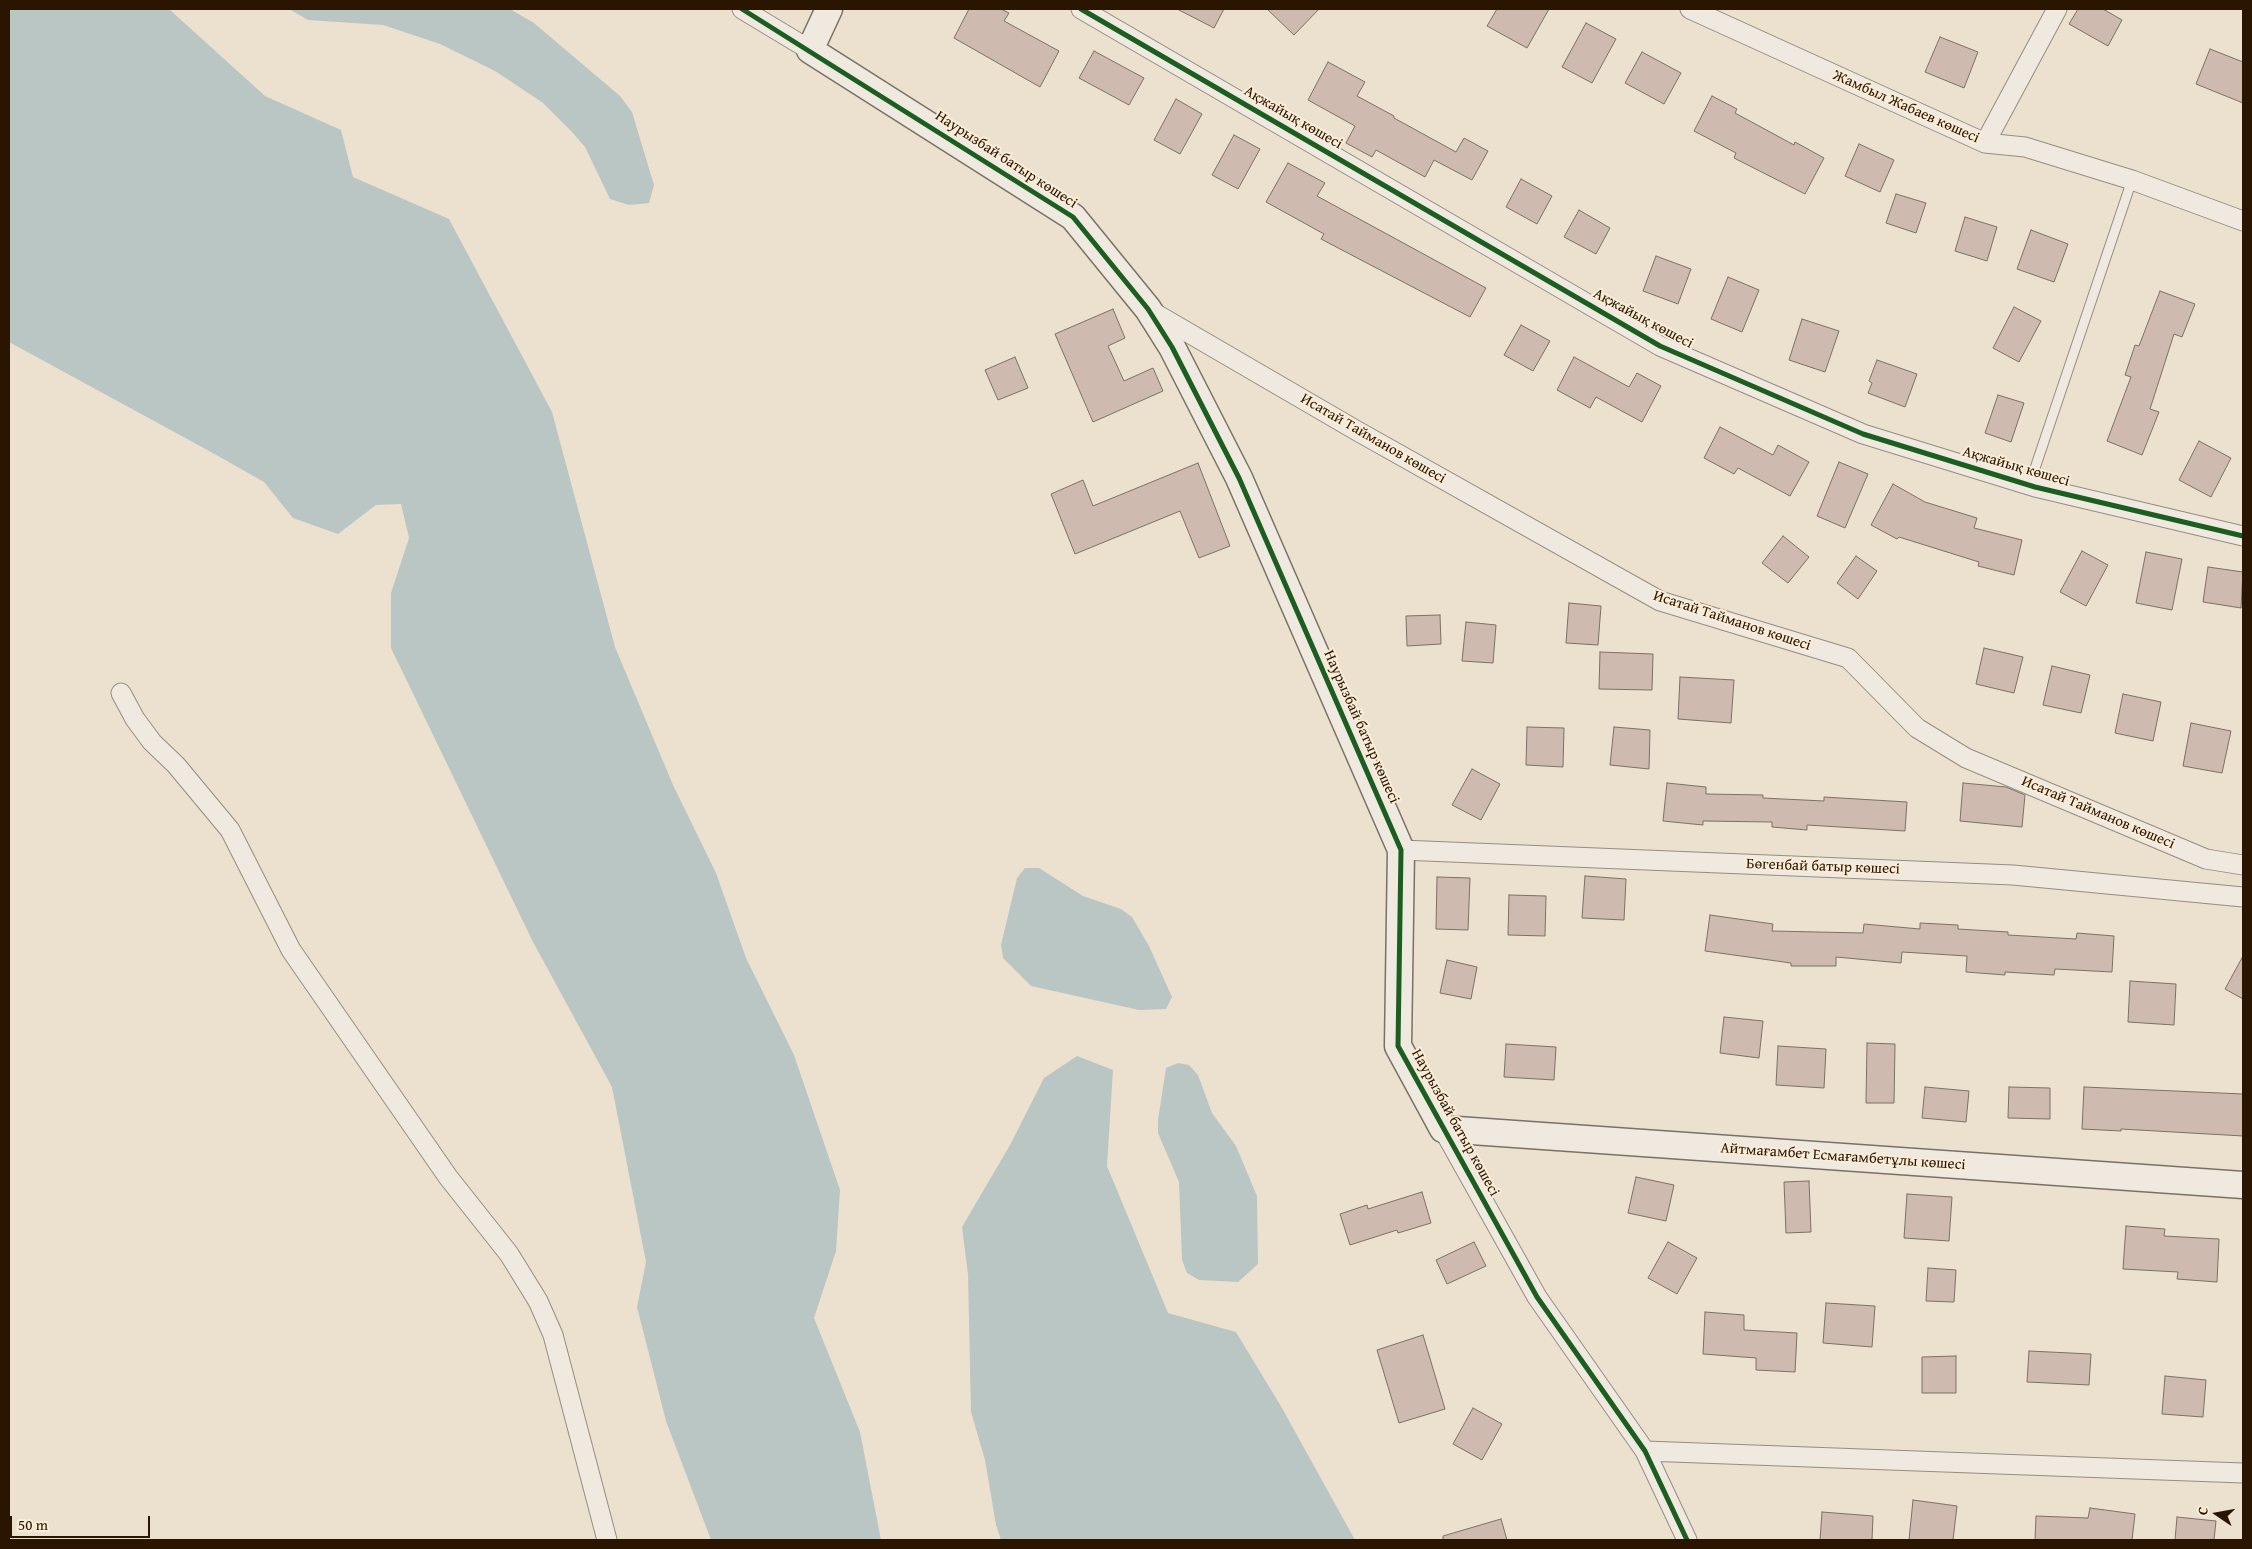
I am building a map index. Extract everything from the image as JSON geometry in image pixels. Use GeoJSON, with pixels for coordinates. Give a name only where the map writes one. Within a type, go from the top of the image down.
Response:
{"type":"FeatureCollection","features":[{"type":"Feature","properties":{"kind":"street"},"geometry":{"type":"LineString","coordinates":[[742,9],[810,50],[829,9]]}},
{"type":"Feature","properties":{"kind":"street","name":"Ақжайық көшесі"},"geometry":{"type":"LineString","coordinates":[[1081,9],[1660,346],[1863,434],[2029,486],[2243,536]]}},
{"type":"Feature","properties":{"kind":"street","name":"Жамбыл Жабаев көшесі"},"geometry":{"type":"LineString","coordinates":[[1690,9],[1985,143],[2025,147],[2132,180],[2243,221]]}},
{"type":"Feature","properties":{"kind":"street"},"geometry":{"type":"LineString","coordinates":[[1985,143],[2057,9]]}},
{"type":"Feature","properties":{"kind":"street","name":"Наурызбай батыр көшесі"},"geometry":{"type":"LineString","coordinates":[[810,50],[1073,216],[1148,308],[1172,347],[1239,478],[1401,850],[1398,1046],[1537,1297],[1645,1452],[1687,1540]]}},
{"type":"Feature","properties":{"kind":"street","name":"Исатай Тайманов көшесі"},"geometry":{"type":"LineString","coordinates":[[1148,308],[1360,432],[1660,601],[1848,658],[1917,728],[1966,758],[2206,859],[2243,865]]}},
{"type":"Feature","properties":{"kind":"street"},"geometry":{"type":"LineString","coordinates":[[121,693],[135,719],[152,742],[176,765],[230,830],[291,950],[448,1177],[510,1254],[538,1301],[553,1335],[607,1540]]}},
{"type":"Feature","properties":{"kind":"street","name":"Бөгенбай батыр көшесі"},"geometry":{"type":"LineString","coordinates":[[1401,850],[2013,875],[2243,897]]}},
{"type":"Feature","properties":{"kind":"street","name":"Айтмағамбет Есмағамбетұлы көшесі"},"geometry":{"type":"LineString","coordinates":[[1443,1129],[2243,1185]]}},
{"type":"Feature","properties":{"kind":"street"},"geometry":{"type":"LineString","coordinates":[[1645,1452],[2243,1473]]}},
{"type":"Feature","properties":{"kind":"lane"},"geometry":{"type":"LineString","coordinates":[[2029,486],[2132,180]]}},
{"type":"Feature","properties":{"kind":"shaded area"},"geometry":{"type":"Polygon","coordinates":[[[9,9],[169,9],[265,96],[341,130],[353,177],[449,219],[552,412],[615,647],[673,785],[716,873],[746,958],[794,1055],[840,1190],[836,1251],[814,1318],[860,1432],[881,1540],[711,1540],[666,1421],[637,1307],[646,1262],[612,1087],[533,942],[391,648],[391,593],[409,538],[401,504],[376,505],[338,534],[293,518],[264,482],[9,342],[9,9]]]}},
{"type":"Feature","properties":{"kind":"shaded area"},"geometry":{"type":"Polygon","coordinates":[[[289,9],[510,9],[534,23],[620,96],[632,112],[654,185],[649,203],[629,205],[610,199],[585,147],[573,133],[543,103],[495,71],[440,44],[383,25],[308,20],[289,9]]]}},
{"type":"Feature","properties":{"kind":"shaded area"},"geometry":{"type":"Polygon","coordinates":[[[1025,868],[1039,868],[1083,896],[1121,909],[1132,917],[1149,946],[1172,997],[1166,1009],[1139,1010],[1031,986],[1003,958],[1001,945],[1017,878],[1025,868]]]}},
{"type":"Feature","properties":{"kind":"shaded area"},"geometry":{"type":"Polygon","coordinates":[[[1077,1056],[1113,1070],[1107,1166],[1168,1313],[1236,1332],[1282,1408],[1355,1540],[1001,1540],[996,1525],[985,1460],[971,1412],[968,1274],[962,1227],[1010,1145],[1044,1078],[1077,1056]]]}},
{"type":"Feature","properties":{"kind":"shaded area"},"geometry":{"type":"Polygon","coordinates":[[[1178,1063],[1189,1065],[1198,1075],[1212,1113],[1236,1146],[1257,1196],[1258,1264],[1238,1282],[1199,1280],[1187,1273],[1182,1260],[1179,1182],[1158,1133],[1158,1120],[1166,1068],[1178,1063]]]}},
{"type":"Feature","properties":{"kind":"building"},"geometry":{"type":"Polygon","coordinates":[[[969,9],[1001,9],[1009,13],[1004,21],[1059,51],[1040,87],[954,38],[969,9]]]}},
{"type":"Feature","properties":{"kind":"building"},"geometry":{"type":"Polygon","coordinates":[[[1177,9],[1224,9],[1214,28],[1177,9]]]}},
{"type":"Feature","properties":{"kind":"building"},"geometry":{"type":"Polygon","coordinates":[[[1267,9],[1319,9],[1294,35],[1267,9]]]}},
{"type":"Feature","properties":{"kind":"building"},"geometry":{"type":"Polygon","coordinates":[[[1497,9],[1549,9],[1527,48],[1487,26],[1497,9]]]}},
{"type":"Feature","properties":{"kind":"building"},"geometry":{"type":"Polygon","coordinates":[[[2078,9],[2103,9],[2122,20],[2108,46],[2069,24],[2078,9]]]}},
{"type":"Feature","properties":{"kind":"building"},"geometry":{"type":"Polygon","coordinates":[[[1586,23],[1616,39],[1592,83],[1562,67],[1586,23]]]}},
{"type":"Feature","properties":{"kind":"building"},"geometry":{"type":"Polygon","coordinates":[[[1940,37],[1978,52],[1964,88],[1925,72],[1940,37]]]}},
{"type":"Feature","properties":{"kind":"building"},"geometry":{"type":"Polygon","coordinates":[[[2210,49],[2243,62],[2243,103],[2196,84],[2210,49]]]}},
{"type":"Feature","properties":{"kind":"building"},"geometry":{"type":"Polygon","coordinates":[[[1094,51],[1144,78],[1129,105],[1079,78],[1094,51]]]}},
{"type":"Feature","properties":{"kind":"building"},"geometry":{"type":"Polygon","coordinates":[[[1642,52],[1681,73],[1664,104],[1625,83],[1642,52]]]}},
{"type":"Feature","properties":{"kind":"building"},"geometry":{"type":"Polygon","coordinates":[[[1328,62],[1365,82],[1357,96],[1394,116],[1394,118],[1456,152],[1464,138],[1488,151],[1472,180],[1434,160],[1425,177],[1376,150],[1372,157],[1346,143],[1355,126],[1308,100],[1328,62]]]}},
{"type":"Feature","properties":{"kind":"building"},"geometry":{"type":"Polygon","coordinates":[[[1712,96],[1737,109],[1735,113],[1794,145],[1795,142],[1824,158],[1805,194],[1734,158],[1736,153],[1694,131],[1712,96]]]}},
{"type":"Feature","properties":{"kind":"building"},"geometry":{"type":"Polygon","coordinates":[[[1176,99],[1202,114],[1180,154],[1154,140],[1176,99]]]}},
{"type":"Feature","properties":{"kind":"building"},"geometry":{"type":"Polygon","coordinates":[[[1234,135],[1260,149],[1238,189],[1212,175],[1234,135]]]}},
{"type":"Feature","properties":{"kind":"building"},"geometry":{"type":"Polygon","coordinates":[[[1859,144],[1894,160],[1880,192],[1845,176],[1859,144]]]}},
{"type":"Feature","properties":{"kind":"building"},"geometry":{"type":"Polygon","coordinates":[[[1288,163],[1325,183],[1317,196],[1486,288],[1470,317],[1321,239],[1324,234],[1266,202],[1288,163]]]}},
{"type":"Feature","properties":{"kind":"building"},"geometry":{"type":"Polygon","coordinates":[[[1521,179],[1552,196],[1537,224],[1506,207],[1521,179]]]}},
{"type":"Feature","properties":{"kind":"building"},"geometry":{"type":"Polygon","coordinates":[[[1896,194],[1926,203],[1916,233],[1886,223],[1896,194]]]}},
{"type":"Feature","properties":{"kind":"building"},"geometry":{"type":"Polygon","coordinates":[[[1579,210],[1610,228],[1596,254],[1564,237],[1579,210]]]}},
{"type":"Feature","properties":{"kind":"building"},"geometry":{"type":"Polygon","coordinates":[[[1965,217],[1997,227],[1987,261],[1955,251],[1965,217]]]}},
{"type":"Feature","properties":{"kind":"building"},"geometry":{"type":"Polygon","coordinates":[[[2031,230],[2068,244],[2054,282],[2017,269],[2031,230]]]}},
{"type":"Feature","properties":{"kind":"building"},"geometry":{"type":"Polygon","coordinates":[[[1656,256],[1691,269],[1678,304],[1643,291],[1656,256]]]}},
{"type":"Feature","properties":{"kind":"building"},"geometry":{"type":"Polygon","coordinates":[[[1728,277],[1759,290],[1742,332],[1711,319],[1728,277]]]}},
{"type":"Feature","properties":{"kind":"building"},"geometry":{"type":"Polygon","coordinates":[[[2160,291],[2195,304],[2182,337],[2174,334],[2150,409],[2159,412],[2142,455],[2107,441],[2131,377],[2125,375],[2135,345],[2139,346],[2160,291]]]}},
{"type":"Feature","properties":{"kind":"building"},"geometry":{"type":"Polygon","coordinates":[[[2014,307],[2041,321],[2019,362],[1993,348],[2014,307]]]}},
{"type":"Feature","properties":{"kind":"building"},"geometry":{"type":"Polygon","coordinates":[[[1113,309],[1125,338],[1108,346],[1124,381],[1153,368],[1163,391],[1093,422],[1055,334],[1113,309]]]}},
{"type":"Feature","properties":{"kind":"building"},"geometry":{"type":"Polygon","coordinates":[[[1802,319],[1839,331],[1825,372],[1789,360],[1802,319]]]}},
{"type":"Feature","properties":{"kind":"building"},"geometry":{"type":"Polygon","coordinates":[[[1521,325],[1550,341],[1533,371],[1504,355],[1521,325]]]}},
{"type":"Feature","properties":{"kind":"building"},"geometry":{"type":"Polygon","coordinates":[[[1015,357],[1028,388],[998,400],[985,370],[1015,357]]]}},
{"type":"Feature","properties":{"kind":"building"},"geometry":{"type":"Polygon","coordinates":[[[1574,357],[1629,387],[1637,373],[1661,386],[1642,422],[1596,397],[1590,408],[1557,390],[1574,357]]]}},
{"type":"Feature","properties":{"kind":"building"},"geometry":{"type":"Polygon","coordinates":[[[1877,360],[1917,374],[1905,407],[1868,393],[1872,383],[1869,381],[1877,360]]]}},
{"type":"Feature","properties":{"kind":"building"},"geometry":{"type":"Polygon","coordinates":[[[1998,395],[2024,403],[2011,442],[1985,433],[1998,395]]]}},
{"type":"Feature","properties":{"kind":"building"},"geometry":{"type":"Polygon","coordinates":[[[1720,427],[1773,455],[1778,445],[1809,462],[1790,496],[1738,468],[1734,474],[1704,458],[1720,427]]]}},
{"type":"Feature","properties":{"kind":"building"},"geometry":{"type":"Polygon","coordinates":[[[2199,441],[2231,458],[2211,497],[2179,480],[2199,441]]]}},
{"type":"Feature","properties":{"kind":"building"},"geometry":{"type":"Polygon","coordinates":[[[1839,462],[1868,474],[1845,528],[1817,516],[1839,462]]]}},
{"type":"Feature","properties":{"kind":"building"},"geometry":{"type":"Polygon","coordinates":[[[1198,463],[1230,546],[1199,558],[1180,511],[1075,554],[1051,494],[1083,480],[1093,506],[1198,463]]]}},
{"type":"Feature","properties":{"kind":"building"},"geometry":{"type":"Polygon","coordinates":[[[1893,484],[1925,502],[1977,518],[1974,528],[2022,540],[2014,575],[1978,566],[1979,562],[1899,537],[1897,539],[1871,525],[1893,484]]]}},
{"type":"Feature","properties":{"kind":"building"},"geometry":{"type":"Polygon","coordinates":[[[1783,536],[1809,557],[1788,583],[1762,563],[1783,536]]]}},
{"type":"Feature","properties":{"kind":"building"},"geometry":{"type":"Polygon","coordinates":[[[2082,551],[2108,565],[2086,606],[2060,592],[2082,551]]]}},
{"type":"Feature","properties":{"kind":"building"},"geometry":{"type":"Polygon","coordinates":[[[2146,552],[2182,559],[2172,610],[2136,603],[2146,552]]]}},
{"type":"Feature","properties":{"kind":"building"},"geometry":{"type":"Polygon","coordinates":[[[1856,556],[1877,571],[1858,599],[1837,583],[1856,556]]]}},
{"type":"Feature","properties":{"kind":"building"},"geometry":{"type":"Polygon","coordinates":[[[2208,567],[2243,572],[2241,608],[2203,602],[2208,567]]]}},
{"type":"Feature","properties":{"kind":"building"},"geometry":{"type":"Polygon","coordinates":[[[1569,603],[1601,606],[1598,645],[1566,643],[1569,603]]]}},
{"type":"Feature","properties":{"kind":"building"},"geometry":{"type":"Polygon","coordinates":[[[1440,615],[1441,644],[1407,646],[1406,616],[1440,615]]]}},
{"type":"Feature","properties":{"kind":"building"},"geometry":{"type":"Polygon","coordinates":[[[1466,622],[1496,625],[1493,663],[1462,661],[1466,622]]]}},
{"type":"Feature","properties":{"kind":"building"},"geometry":{"type":"Polygon","coordinates":[[[1984,648],[2023,657],[2014,693],[1976,684],[1984,648]]]}},
{"type":"Feature","properties":{"kind":"building"},"geometry":{"type":"Polygon","coordinates":[[[1600,652],[1653,654],[1652,690],[1599,689],[1600,652]]]}},
{"type":"Feature","properties":{"kind":"building"},"geometry":{"type":"Polygon","coordinates":[[[2052,666],[2090,675],[2081,713],[2043,705],[2052,666]]]}},
{"type":"Feature","properties":{"kind":"building"},"geometry":{"type":"Polygon","coordinates":[[[1680,677],[1734,680],[1731,723],[1678,719],[1680,677]]]}},
{"type":"Feature","properties":{"kind":"building"},"geometry":{"type":"Polygon","coordinates":[[[2123,694],[2161,702],[2153,741],[2115,733],[2123,694]]]}},
{"type":"Feature","properties":{"kind":"building"},"geometry":{"type":"Polygon","coordinates":[[[2191,723],[2231,731],[2222,773],[2183,766],[2191,723]]]}},
{"type":"Feature","properties":{"kind":"building"},"geometry":{"type":"Polygon","coordinates":[[[1527,727],[1564,728],[1563,767],[1526,765],[1527,727]]]}},
{"type":"Feature","properties":{"kind":"building"},"geometry":{"type":"Polygon","coordinates":[[[1614,727],[1650,730],[1649,769],[1610,765],[1614,727]]]}},
{"type":"Feature","properties":{"kind":"building"},"geometry":{"type":"Polygon","coordinates":[[[1472,769],[1500,784],[1481,820],[1452,805],[1472,769]]]}},
{"type":"Feature","properties":{"kind":"building"},"geometry":{"type":"Polygon","coordinates":[[[1667,783],[1706,787],[1706,794],[1763,795],[1763,798],[1824,801],[1824,797],[1907,802],[1905,831],[1807,825],[1807,830],[1772,827],[1772,822],[1703,821],[1703,825],[1663,821],[1667,783]]]}},
{"type":"Feature","properties":{"kind":"building"},"geometry":{"type":"Polygon","coordinates":[[[1963,783],[2006,787],[2025,795],[2022,827],[1960,821],[1963,783]]]}},
{"type":"Feature","properties":{"kind":"building"},"geometry":{"type":"Polygon","coordinates":[[[1585,876],[1626,879],[1624,920],[1582,918],[1585,876]]]}},
{"type":"Feature","properties":{"kind":"building"},"geometry":{"type":"Polygon","coordinates":[[[1437,877],[1470,878],[1468,930],[1436,929],[1437,877]]]}},
{"type":"Feature","properties":{"kind":"building"},"geometry":{"type":"Polygon","coordinates":[[[1509,895],[1546,896],[1545,936],[1508,935],[1509,895]]]}},
{"type":"Feature","properties":{"kind":"building"},"geometry":{"type":"Polygon","coordinates":[[[1710,915],[1773,924],[1772,931],[1863,933],[1864,924],[1920,929],[1920,923],[1958,925],[1958,929],[2008,932],[2008,935],[2076,939],[2077,933],[2114,936],[2112,972],[2055,969],[2054,975],[2005,972],[2005,975],[1966,972],[1967,956],[1902,952],[1901,963],[1836,957],[1836,966],[1791,966],[1791,963],[1705,951],[1710,915]]]}},
{"type":"Feature","properties":{"kind":"building"},"geometry":{"type":"Polygon","coordinates":[[[2243,956],[2243,999],[2225,989],[2243,956]]]}},
{"type":"Feature","properties":{"kind":"building"},"geometry":{"type":"Polygon","coordinates":[[[1447,960],[1477,967],[1471,999],[1440,993],[1447,960]]]}},
{"type":"Feature","properties":{"kind":"building"},"geometry":{"type":"Polygon","coordinates":[[[2130,981],[2176,984],[2174,1025],[2128,1022],[2130,981]]]}},
{"type":"Feature","properties":{"kind":"building"},"geometry":{"type":"Polygon","coordinates":[[[1724,1017],[1763,1021],[1759,1058],[1720,1053],[1724,1017]]]}},
{"type":"Feature","properties":{"kind":"building"},"geometry":{"type":"Polygon","coordinates":[[[1867,1043],[1895,1044],[1894,1103],[1866,1103],[1867,1043]]]}},
{"type":"Feature","properties":{"kind":"building"},"geometry":{"type":"Polygon","coordinates":[[[1506,1044],[1556,1047],[1554,1080],[1504,1077],[1506,1044]]]}},
{"type":"Feature","properties":{"kind":"building"},"geometry":{"type":"Polygon","coordinates":[[[1778,1046],[1826,1049],[1824,1088],[1776,1085],[1778,1046]]]}},
{"type":"Feature","properties":{"kind":"building"},"geometry":{"type":"Polygon","coordinates":[[[1925,1087],[1969,1091],[1966,1122],[1922,1118],[1925,1087]]]}},
{"type":"Feature","properties":{"kind":"building"},"geometry":{"type":"Polygon","coordinates":[[[2009,1087],[2050,1088],[2050,1119],[2008,1118],[2009,1087]]]}},
{"type":"Feature","properties":{"kind":"building"},"geometry":{"type":"Polygon","coordinates":[[[2084,1087],[2243,1094],[2243,1136],[2121,1129],[2121,1131],[2082,1129],[2084,1087]]]}},
{"type":"Feature","properties":{"kind":"building"},"geometry":{"type":"Polygon","coordinates":[[[1636,1177],[1674,1185],[1666,1221],[1628,1213],[1636,1177]]]}},
{"type":"Feature","properties":{"kind":"building"},"geometry":{"type":"Polygon","coordinates":[[[1809,1181],[1811,1232],[1786,1233],[1784,1182],[1809,1181]]]}},
{"type":"Feature","properties":{"kind":"building"},"geometry":{"type":"Polygon","coordinates":[[[1422,1192],[1431,1223],[1398,1233],[1397,1230],[1350,1245],[1340,1214],[1367,1205],[1368,1209],[1422,1192]]]}},
{"type":"Feature","properties":{"kind":"building"},"geometry":{"type":"Polygon","coordinates":[[[1907,1194],[1952,1197],[1949,1241],[1904,1238],[1907,1194]]]}},
{"type":"Feature","properties":{"kind":"building"},"geometry":{"type":"Polygon","coordinates":[[[2126,1226],[2165,1229],[2164,1236],[2219,1239],[2217,1282],[2177,1279],[2178,1272],[2123,1269],[2126,1226]]]}},
{"type":"Feature","properties":{"kind":"building"},"geometry":{"type":"Polygon","coordinates":[[[1474,1242],[1486,1266],[1447,1284],[1436,1260],[1474,1242]]]}},
{"type":"Feature","properties":{"kind":"building"},"geometry":{"type":"Polygon","coordinates":[[[1668,1242],[1697,1258],[1677,1294],[1648,1278],[1668,1242]]]}},
{"type":"Feature","properties":{"kind":"building"},"geometry":{"type":"Polygon","coordinates":[[[1928,1268],[1956,1270],[1954,1302],[1926,1301],[1928,1268]]]}},
{"type":"Feature","properties":{"kind":"building"},"geometry":{"type":"Polygon","coordinates":[[[1826,1303],[1875,1306],[1872,1347],[1823,1343],[1826,1303]]]}},
{"type":"Feature","properties":{"kind":"building"},"geometry":{"type":"Polygon","coordinates":[[[1705,1312],[1744,1315],[1744,1330],[1797,1333],[1795,1372],[1756,1370],[1756,1358],[1703,1354],[1705,1312]]]}},
{"type":"Feature","properties":{"kind":"building"},"geometry":{"type":"Polygon","coordinates":[[[1423,1335],[1445,1409],[1399,1423],[1377,1350],[1423,1335]]]}},
{"type":"Feature","properties":{"kind":"building"},"geometry":{"type":"Polygon","coordinates":[[[2029,1351],[2091,1354],[2089,1385],[2027,1382],[2029,1351]]]}},
{"type":"Feature","properties":{"kind":"building"},"geometry":{"type":"Polygon","coordinates":[[[1956,1356],[1956,1393],[1922,1393],[1922,1357],[1956,1356]]]}},
{"type":"Feature","properties":{"kind":"building"},"geometry":{"type":"Polygon","coordinates":[[[2165,1376],[2206,1380],[2203,1417],[2162,1414],[2165,1376]]]}},
{"type":"Feature","properties":{"kind":"building"},"geometry":{"type":"Polygon","coordinates":[[[1473,1408],[1502,1424],[1482,1460],[1453,1444],[1473,1408]]]}},
{"type":"Feature","properties":{"kind":"building"},"geometry":{"type":"Polygon","coordinates":[[[1913,1500],[1957,1506],[1953,1540],[1909,1540],[1913,1500]]]}},
{"type":"Feature","properties":{"kind":"building"},"geometry":{"type":"Polygon","coordinates":[[[2090,1508],[2135,1514],[2132,1540],[2035,1540],[2036,1516],[2088,1518],[2090,1508]]]}},
{"type":"Feature","properties":{"kind":"building"},"geometry":{"type":"Polygon","coordinates":[[[1822,1512],[1873,1516],[1872,1540],[1820,1540],[1822,1512]]]}},
{"type":"Feature","properties":{"kind":"building"},"geometry":{"type":"Polygon","coordinates":[[[2177,1517],[2216,1521],[2214,1540],[2175,1540],[2177,1517]]]}},
{"type":"Feature","properties":{"kind":"building"},"geometry":{"type":"Polygon","coordinates":[[[1501,1519],[1507,1540],[1443,1540],[1443,1536],[1501,1519]]]}},
{"type":"Feature","properties":{"kind":"cycle path"},"geometry":{"type":"LineString","coordinates":[[742,9],[1073,217],[1148,309],[1172,347],[1239,478],[1401,850],[1398,1046],[1537,1297],[1645,1451],[1687,1540]]}},
{"type":"Feature","properties":{"kind":"cycle path"},"geometry":{"type":"LineString","coordinates":[[1081,9],[1660,346],[1863,434],[2035,487],[2243,536]]}}]}
